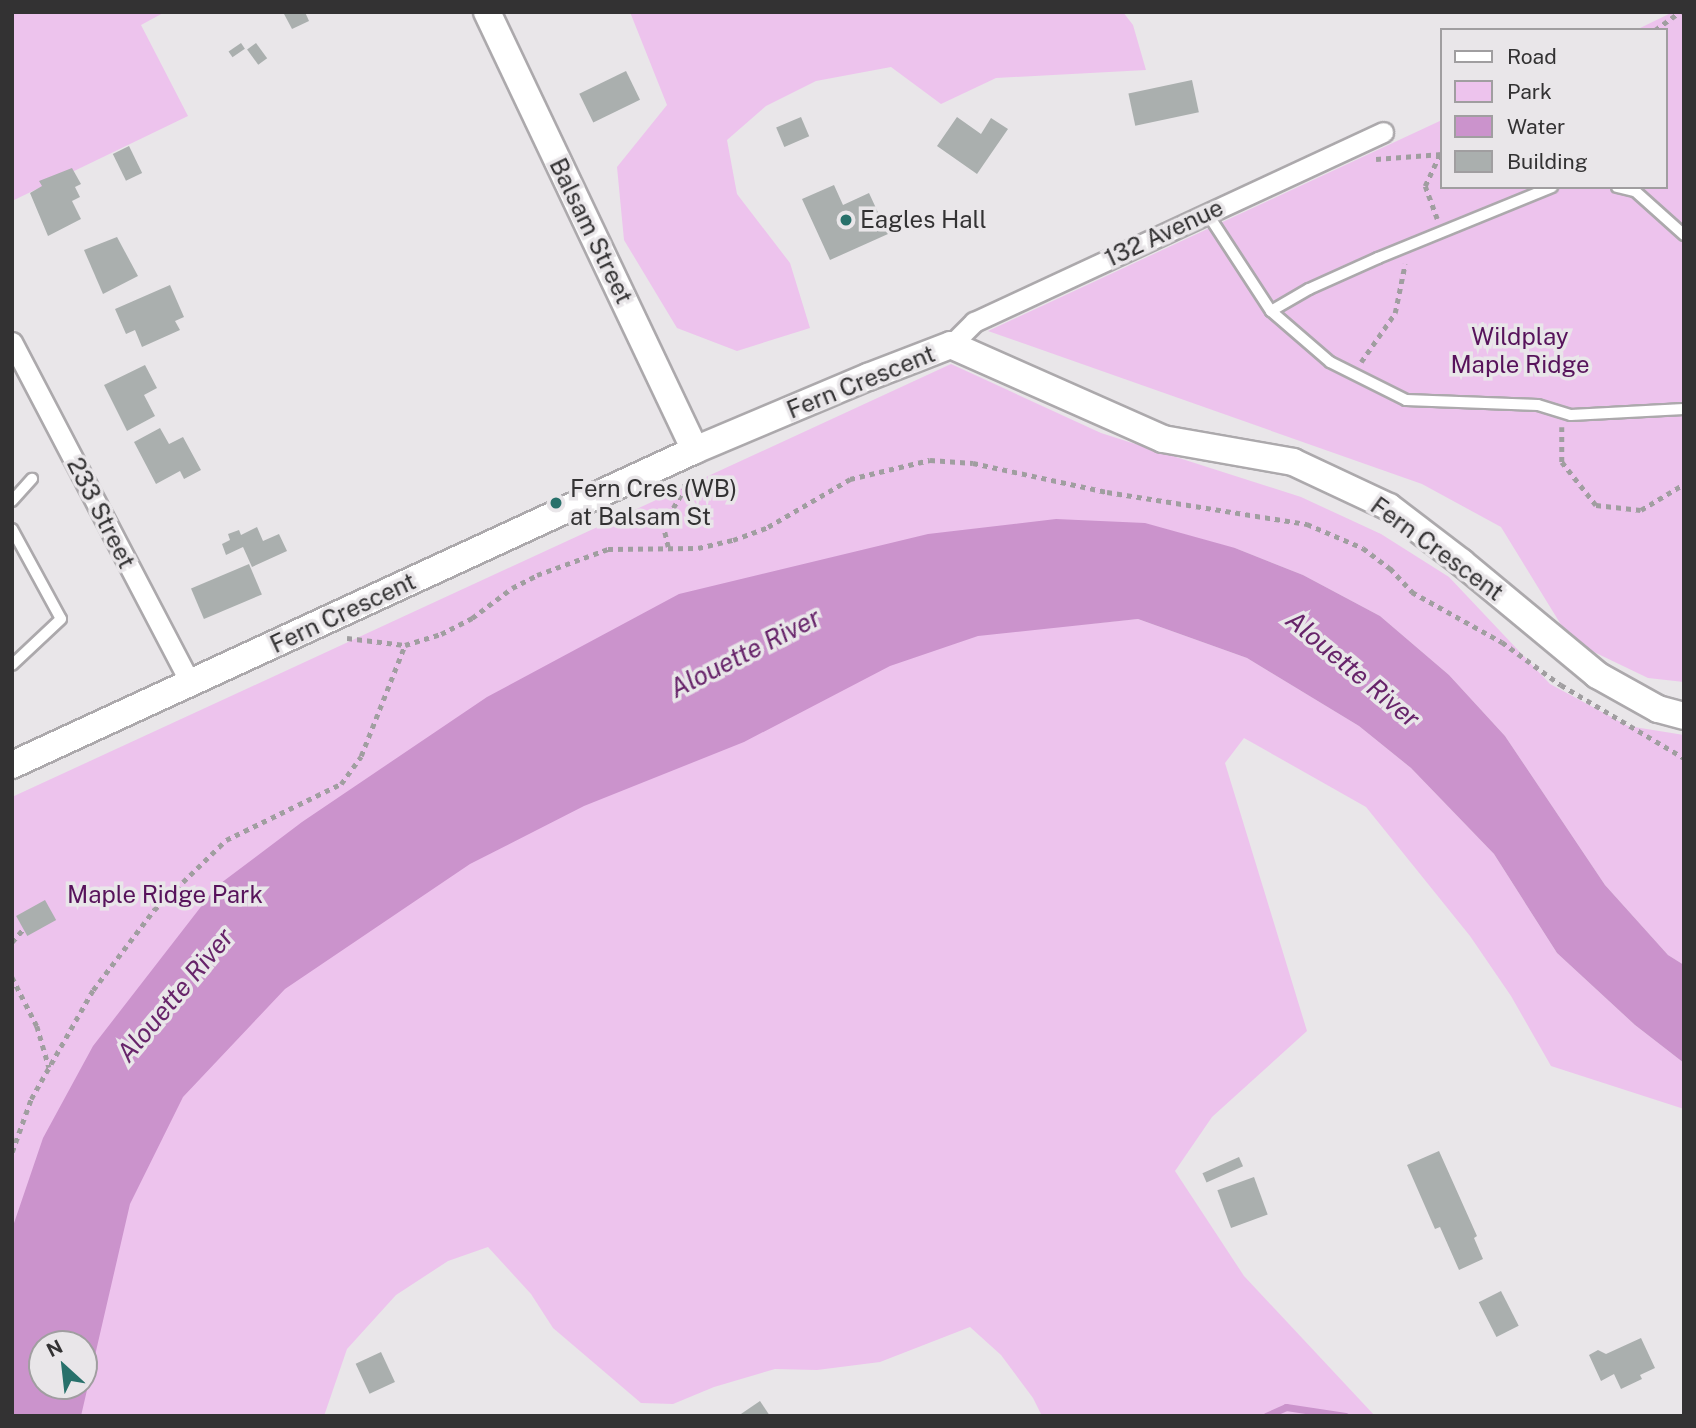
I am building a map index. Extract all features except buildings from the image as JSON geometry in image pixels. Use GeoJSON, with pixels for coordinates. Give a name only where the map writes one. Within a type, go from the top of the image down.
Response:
{"type":"FeatureCollection","features":[{"type":"Feature","properties":{"kind":"street","name":"Balsam Street"},"geometry":{"type":"LineString","coordinates":[[487,12],[695,450]]}},
{"type":"Feature","properties":{"kind":"street","name":"132 Avenue"},"geometry":{"type":"LineString","coordinates":[[951,345],[974,322],[1383,132]]}},
{"type":"Feature","properties":{"kind":"street","name":"233 Street"},"geometry":{"type":"LineString","coordinates":[[12,342],[190,683]]}},
{"type":"Feature","properties":{"kind":"street","name":"Fern Crescent"},"geometry":{"type":"LineString","coordinates":[[12,765],[695,450],[867,377],[951,345],[1163,439],[1293,462],[1389,507],[1597,675],[1658,709],[1684,716]]}},
{"type":"Feature","properties":{"kind":"lane"},"geometry":{"type":"LineString","coordinates":[[1271,311],[1309,289],[1547,189]]}},
{"type":"Feature","properties":{"kind":"lane"},"geometry":{"type":"LineString","coordinates":[[1626,189],[1635,191],[1684,235]]}},
{"type":"Feature","properties":{"kind":"lane"},"geometry":{"type":"LineString","coordinates":[[1207,213],[1271,311],[1330,362],[1406,400],[1538,405],[1571,415],[1684,409]]}},
{"type":"Feature","properties":{"kind":"lane"},"geometry":{"type":"LineString","coordinates":[[12,501],[32,479]]}},
{"type":"Feature","properties":{"kind":"lane"},"geometry":{"type":"LineString","coordinates":[[12,529],[61,619],[12,665]]}},
{"type":"Feature","properties":{"kind":"path"},"geometry":{"type":"LineString","coordinates":[[1658,28],[1680,12]]}},
{"type":"Feature","properties":{"kind":"path"},"geometry":{"type":"LineString","coordinates":[[1341,151],[1373,160],[1440,154]]}},
{"type":"Feature","properties":{"kind":"path"},"geometry":{"type":"LineString","coordinates":[[1440,156],[1425,187],[1442,232]]}},
{"type":"Feature","properties":{"kind":"path"},"geometry":{"type":"LineString","coordinates":[[1353,373],[1395,313],[1409,246]]}},
{"type":"Feature","properties":{"kind":"path"},"geometry":{"type":"LineString","coordinates":[[1563,412],[1562,462],[1595,505],[1641,510],[1684,484]]}},
{"type":"Feature","properties":{"kind":"path"},"geometry":{"type":"LineString","coordinates":[[344,638],[405,645],[441,634],[472,618],[512,588],[608,549],[698,548],[733,540],[768,527],[850,479],[930,460],[973,463],[1107,492],[1307,524],[1363,548],[1390,568],[1412,592],[1502,642],[1561,685],[1684,758]]}},
{"type":"Feature","properties":{"kind":"path"},"geometry":{"type":"LineString","coordinates":[[668,547],[663,525],[685,488],[684,476]]}},
{"type":"Feature","properties":{"kind":"path"},"geometry":{"type":"LineString","coordinates":[[12,1152],[31,1099],[93,990],[154,910],[226,840],[341,784],[361,756],[405,645]]}},
{"type":"Feature","properties":{"kind":"path"},"geometry":{"type":"LineString","coordinates":[[12,942],[24,928]]}},
{"type":"Feature","properties":{"kind":"path"},"geometry":{"type":"LineString","coordinates":[[12,977],[37,1027],[49,1068]]}},
{"type":"Feature","properties":{"kind":"green space"},"geometry":{"type":"Polygon","coordinates":[[[12,12],[165,12],[141,25],[188,116],[12,201],[12,12]]]}},
{"type":"Feature","properties":{"kind":"green space"},"geometry":{"type":"Polygon","coordinates":[[[630,12],[1123,12],[1133,25],[1146,70],[996,78],[941,104],[891,67],[816,81],[766,106],[727,140],[737,194],[790,263],[810,328],[737,351],[677,328],[624,240],[617,167],[667,105],[630,12]]]}},
{"type":"Feature","properties":{"kind":"green space","name":"Wildplay Maple Ridge"},"geometry":{"type":"Polygon","coordinates":[[[1673,12],[1684,12],[1684,682],[1648,678],[1571,641],[1501,527],[1422,484],[988,331],[1440,121],[1440,189],[1668,189],[1668,28],[1640,28],[1673,12]]]}},
{"type":"Feature","properties":{"kind":"green space","name":"Maple Ridge Park"},"geometry":{"type":"Polygon","coordinates":[[[951,364],[1101,433],[1301,497],[1381,534],[1449,577],[1550,684],[1628,726],[1684,735],[1684,965],[1668,955],[1605,885],[1505,736],[1449,675],[1380,616],[1303,575],[1235,548],[1076,625],[1138,619],[1247,658],[1359,726],[1411,768],[1494,854],[1557,953],[1635,1025],[1684,1063],[1684,1109],[1551,1066],[1511,996],[1470,936],[1366,807],[1244,738],[1225,763],[1307,1031],[1212,1117],[1175,1171],[1244,1276],[1375,1416],[1042,1416],[1033,1398],[1001,1355],[970,1327],[880,1362],[817,1370],[775,1369],[714,1387],[673,1404],[641,1403],[553,1328],[531,1294],[488,1247],[448,1261],[396,1295],[347,1349],[324,1416],[12,1416],[12,797],[951,364]]]}},
{"type":"Feature","properties":{"kind":"water","name":"Alouette River"},"geometry":{"type":"Polygon","coordinates":[[[1056,519],[1145,523],[1235,548],[1303,575],[1380,616],[1449,675],[1505,736],[1605,885],[1668,955],[1684,965],[1684,1063],[1635,1025],[1557,953],[1494,854],[1411,768],[1359,726],[1247,658],[1138,619],[978,636],[890,666],[744,742],[584,806],[470,864],[285,989],[183,1097],[130,1204],[98,1342],[98,1330],[28,1330],[28,1400],[85,1400],[81,1416],[12,1416],[12,1229],[43,1138],[93,1046],[217,886],[302,822],[487,697],[679,594],[928,534],[1056,519]]]}},
{"type":"Feature","properties":{"kind":"waterway"},"geometry":{"type":"LineString","coordinates":[[1266,1416],[1286,1407],[1345,1416]]}},
{"type":"Feature","properties":{"kind":"place","name":"Eagles Hall"},"geometry":{"type":"Point","coordinates":[846,220]}},
{"type":"Feature","properties":{"kind":"place","name":"Fern Cres (WB) at Balsam St"},"geometry":{"type":"Point","coordinates":[556,503]}}]}
